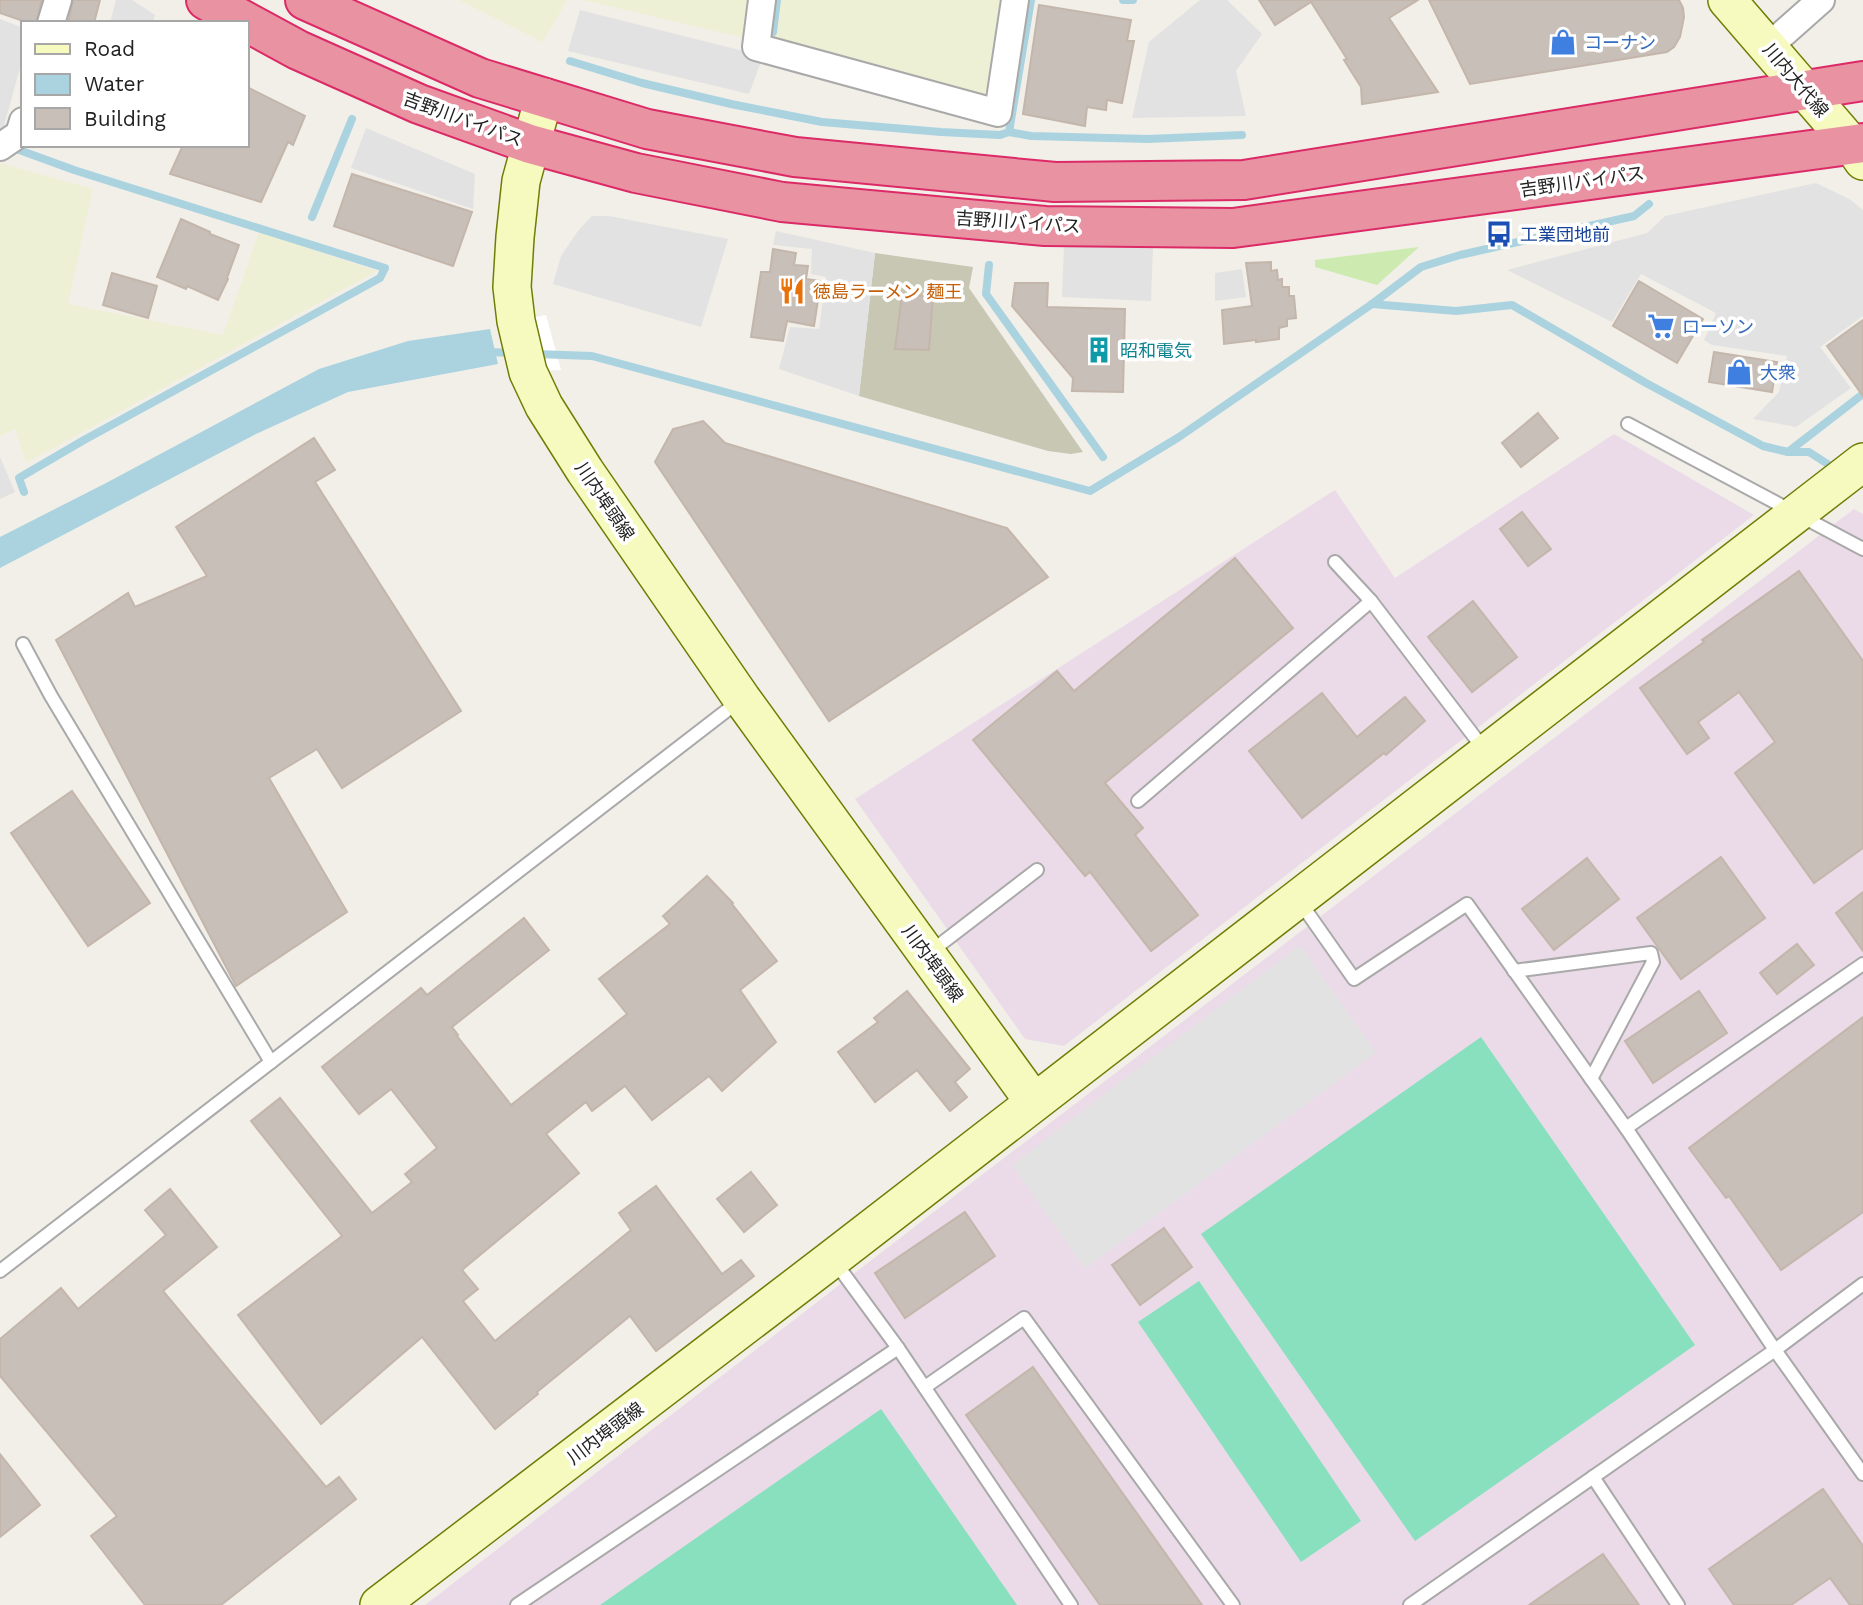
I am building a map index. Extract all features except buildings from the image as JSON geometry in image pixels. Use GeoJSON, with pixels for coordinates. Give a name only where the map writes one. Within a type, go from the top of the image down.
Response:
{"type":"FeatureCollection","features":[{"type":"Feature","properties":{"kind":"highway","name":"吉野川バイパス"},"geometry":{"type":"LineString","coordinates":[[206,0],[245,21]]}},
{"type":"Feature","properties":{"kind":"highway"},"geometry":{"type":"LineString","coordinates":[[305,0],[480,78],[647,129],[795,158],[1055,182],[1244,180],[1863,81]]}},
{"type":"Feature","properties":{"kind":"highway","name":"吉野川バイパス"},"geometry":{"type":"LineString","coordinates":[[248,23],[298,50],[419,104],[530,144],[636,173],[782,202],[1045,226],[1233,228],[1859,150]]}},
{"type":"Feature","properties":{"kind":"main road","name":"川内大代線"},"geometry":{"type":"LineString","coordinates":[[1727,0],[1805,92],[1859,150]]}},
{"type":"Feature","properties":{"kind":"main road","name":"川内埠頭線"},"geometry":{"type":"LineString","coordinates":[[379,1605],[1034,1102],[742,699],[584,471],[544,406],[528,372],[516,321],[512,287],[521,181],[544,97]]}},
{"type":"Feature","properties":{"kind":"main road"},"geometry":{"type":"LineString","coordinates":[[1034,1102],[1863,462]]}},
{"type":"Feature","properties":{"kind":"street"},"geometry":{"type":"LineString","coordinates":[[52,21],[58,0]]}},
{"type":"Feature","properties":{"kind":"street"},"geometry":{"type":"LineString","coordinates":[[762,0],[756,47],[998,113],[1015,0]]}},
{"type":"Feature","properties":{"kind":"street"},"geometry":{"type":"LineString","coordinates":[[1768,47],[1821,0]]}},
{"type":"Feature","properties":{"kind":"street"},"geometry":{"type":"LineString","coordinates":[[0,147],[19,134],[21,128]]}},
{"type":"Feature","properties":{"kind":"lane"},"geometry":{"type":"LineString","coordinates":[[1628,424],[1808,506],[1863,548]]}},
{"type":"Feature","properties":{"kind":"lane"},"geometry":{"type":"LineString","coordinates":[[1335,562],[1371,601],[1488,754]]}},
{"type":"Feature","properties":{"kind":"lane"},"geometry":{"type":"LineString","coordinates":[[1138,801],[1371,601]]}},
{"type":"Feature","properties":{"kind":"lane"},"geometry":{"type":"LineString","coordinates":[[23,644],[51,696],[271,1062]]}},
{"type":"Feature","properties":{"kind":"lane"},"geometry":{"type":"LineString","coordinates":[[0,1271],[742,699]]}},
{"type":"Feature","properties":{"kind":"lane"},"geometry":{"type":"LineString","coordinates":[[928,955],[1037,870]]}},
{"type":"Feature","properties":{"kind":"lane"},"geometry":{"type":"LineString","coordinates":[[1298,900],[1354,979],[1467,904],[1626,1128],[1775,1350],[1863,1474]]}},
{"type":"Feature","properties":{"kind":"lane"},"geometry":{"type":"LineString","coordinates":[[1514,971],[1651,953],[1653,961],[1591,1079]]}},
{"type":"Feature","properties":{"kind":"lane"},"geometry":{"type":"LineString","coordinates":[[1626,1128],[1863,964]]}},
{"type":"Feature","properties":{"kind":"lane"},"geometry":{"type":"LineString","coordinates":[[832,1259],[925,1387],[1071,1605]]}},
{"type":"Feature","properties":{"kind":"lane"},"geometry":{"type":"LineString","coordinates":[[1409,1605],[1775,1350],[1863,1284]]}},
{"type":"Feature","properties":{"kind":"lane"},"geometry":{"type":"LineString","coordinates":[[925,1387],[1024,1318],[1233,1605]]}},
{"type":"Feature","properties":{"kind":"lane"},"geometry":{"type":"LineString","coordinates":[[517,1605],[898,1348]]}},
{"type":"Feature","properties":{"kind":"lane"},"geometry":{"type":"LineString","coordinates":[[1593,1477],[1678,1605]]}},
{"type":"Feature","properties":{"kind":"shaded area"},"geometry":{"type":"Polygon","coordinates":[[[116,0],[132,0],[155,15],[154,21],[111,21],[116,0]]]}},
{"type":"Feature","properties":{"kind":"shaded area"},"geometry":{"type":"Polygon","coordinates":[[[459,0],[567,0],[543,42],[459,0]]]}},
{"type":"Feature","properties":{"kind":"shaded area"},"geometry":{"type":"Polygon","coordinates":[[[583,0],[1002,0],[988,96],[893,70],[583,0]]]}},
{"type":"Feature","properties":{"kind":"shaded area"},"geometry":{"type":"Polygon","coordinates":[[[1200,0],[1227,0],[1262,34],[1236,71],[1246,116],[1132,118],[1149,42],[1200,0]]]}},
{"type":"Feature","properties":{"kind":"shaded area"},"geometry":{"type":"Polygon","coordinates":[[[580,10],[763,56],[749,94],[568,51],[580,10]]]}},
{"type":"Feature","properties":{"kind":"shaded area"},"geometry":{"type":"Polygon","coordinates":[[[0,19],[21,27],[21,64],[2,133],[0,19]]]}},
{"type":"Feature","properties":{"kind":"shaded area"},"geometry":{"type":"Polygon","coordinates":[[[366,128],[475,174],[473,209],[351,168],[366,128]]]}},
{"type":"Feature","properties":{"kind":"shaded area"},"geometry":{"type":"Polygon","coordinates":[[[0,163],[93,189],[68,304],[223,335],[259,232],[377,271],[26,463],[15,429],[0,436],[0,163]]]}},
{"type":"Feature","properties":{"kind":"shaded area"},"geometry":{"type":"Polygon","coordinates":[[[1816,183],[1851,200],[1863,210],[1863,316],[1820,347],[1851,388],[1796,427],[1753,419],[1779,392],[1787,356],[1712,345],[1704,340],[1716,313],[1641,274],[1612,322],[1507,270],[1647,233],[1665,216],[1816,183]]]}},
{"type":"Feature","properties":{"kind":"shaded area"},"geometry":{"type":"Polygon","coordinates":[[[592,216],[609,216],[728,239],[701,327],[553,284],[561,256],[592,216]]]}},
{"type":"Feature","properties":{"kind":"shaded area"},"geometry":{"type":"Polygon","coordinates":[[[776,231],[875,253],[859,396],[779,369],[790,327],[819,329],[826,277],[811,274],[812,249],[773,245],[776,231]]]}},
{"type":"Feature","properties":{"kind":"shaded area"},"geometry":{"type":"Polygon","coordinates":[[[1064,245],[1153,248],[1151,301],[1062,297],[1064,245]]]}},
{"type":"Feature","properties":{"kind":"shaded area"},"geometry":{"type":"Polygon","coordinates":[[[875,253],[973,267],[969,288],[1083,452],[1071,454],[1048,451],[859,396],[875,253]]]}},
{"type":"Feature","properties":{"kind":"shaded area"},"geometry":{"type":"Polygon","coordinates":[[[1242,269],[1246,297],[1215,301],[1215,273],[1242,269]]]}},
{"type":"Feature","properties":{"kind":"shaded area"},"geometry":{"type":"Polygon","coordinates":[[[1614,434],[1754,515],[1064,1046],[1025,1039],[855,799],[1335,490],[1395,578],[1614,434]]]}},
{"type":"Feature","properties":{"kind":"shaded area"},"geometry":{"type":"Polygon","coordinates":[[[0,457],[15,492],[0,499],[0,457]]]}},
{"type":"Feature","properties":{"kind":"shaded area"},"geometry":{"type":"Polygon","coordinates":[[[1854,509],[1863,514],[1863,1605],[425,1605],[970,1184],[1854,509]]]}},
{"type":"Feature","properties":{"kind":"shaded area"},"geometry":{"type":"Polygon","coordinates":[[[1300,945],[1376,1052],[1085,1269],[1012,1165],[1300,945]]]}},
{"type":"Feature","properties":{"kind":"green space"},"geometry":{"type":"Polygon","coordinates":[[[1419,247],[1377,285],[1315,267],[1315,260],[1419,247]]]}},
{"type":"Feature","properties":{"kind":"green space"},"geometry":{"type":"Polygon","coordinates":[[[1481,1037],[1695,1345],[1415,1541],[1201,1234],[1481,1037]]]}},
{"type":"Feature","properties":{"kind":"green space"},"geometry":{"type":"Polygon","coordinates":[[[1199,1281],[1361,1521],[1301,1562],[1138,1322],[1199,1281]]]}},
{"type":"Feature","properties":{"kind":"green space"},"geometry":{"type":"Polygon","coordinates":[[[881,1409],[1017,1605],[600,1605],[881,1409]]]}},
{"type":"Feature","properties":{"kind":"water"},"geometry":{"type":"Polygon","coordinates":[[[490,329],[498,364],[348,392],[256,434],[0,568],[0,537],[319,369],[408,341],[490,329]]]}},
{"type":"Feature","properties":{"kind":"pier"},"geometry":{"type":"Polygon","coordinates":[[[546,315],[561,370],[509,372],[497,324],[546,315]]]}},
{"type":"Feature","properties":{"kind":"waterway"},"geometry":{"type":"LineString","coordinates":[[773,32],[777,0]]}},
{"type":"Feature","properties":{"kind":"waterway"},"geometry":{"type":"LineString","coordinates":[[1009,132],[1031,0]]}},
{"type":"Feature","properties":{"kind":"waterway"},"geometry":{"type":"LineString","coordinates":[[1123,0],[1133,0]]}},
{"type":"Feature","properties":{"kind":"waterway"},"geometry":{"type":"LineString","coordinates":[[570,61],[642,83],[822,122],[941,132],[1000,135],[1009,132],[1031,136],[1148,139],[1242,135]]}},
{"type":"Feature","properties":{"kind":"waterway"},"geometry":{"type":"LineString","coordinates":[[312,217],[352,119]]}},
{"type":"Feature","properties":{"kind":"waterway"},"geometry":{"type":"LineString","coordinates":[[11,147],[74,170],[385,268],[380,278],[19,478],[24,492]]}},
{"type":"Feature","properties":{"kind":"waterway"},"geometry":{"type":"LineString","coordinates":[[535,354],[592,356],[1090,491],[1179,437],[1372,304],[1421,267],[1460,255],[1634,216],[1649,204]]}},
{"type":"Feature","properties":{"kind":"waterway"},"geometry":{"type":"LineString","coordinates":[[989,265],[986,294],[1103,457]]}},
{"type":"Feature","properties":{"kind":"waterway"},"geometry":{"type":"LineString","coordinates":[[1372,304],[1456,311],[1512,305],[1646,383],[1763,446],[1788,452],[1809,452],[1837,470]]}},
{"type":"Feature","properties":{"kind":"waterway"},"geometry":{"type":"LineString","coordinates":[[486,352],[515,353]]}},
{"type":"Feature","properties":{"kind":"waterway"},"geometry":{"type":"LineString","coordinates":[[1788,452],[1863,394]]}},
{"type":"Feature","properties":{"kind":"place","name":"コーナン"},"geometry":{"type":"Point","coordinates":[1563,42]}},
{"type":"Feature","properties":{"kind":"place","name":"工業団地前"},"geometry":{"type":"Point","coordinates":[1499,234]}},
{"type":"Feature","properties":{"kind":"place","name":"徳島ラーメン 麺王"},"geometry":{"type":"Point","coordinates":[792,291]}},
{"type":"Feature","properties":{"kind":"place","name":"ローソン"},"geometry":{"type":"Point","coordinates":[1661,326]}},
{"type":"Feature","properties":{"kind":"place","name":"昭和電気"},"geometry":{"type":"Point","coordinates":[1099,350]}},
{"type":"Feature","properties":{"kind":"place","name":"大衆"},"geometry":{"type":"Point","coordinates":[1739,372]}}]}
